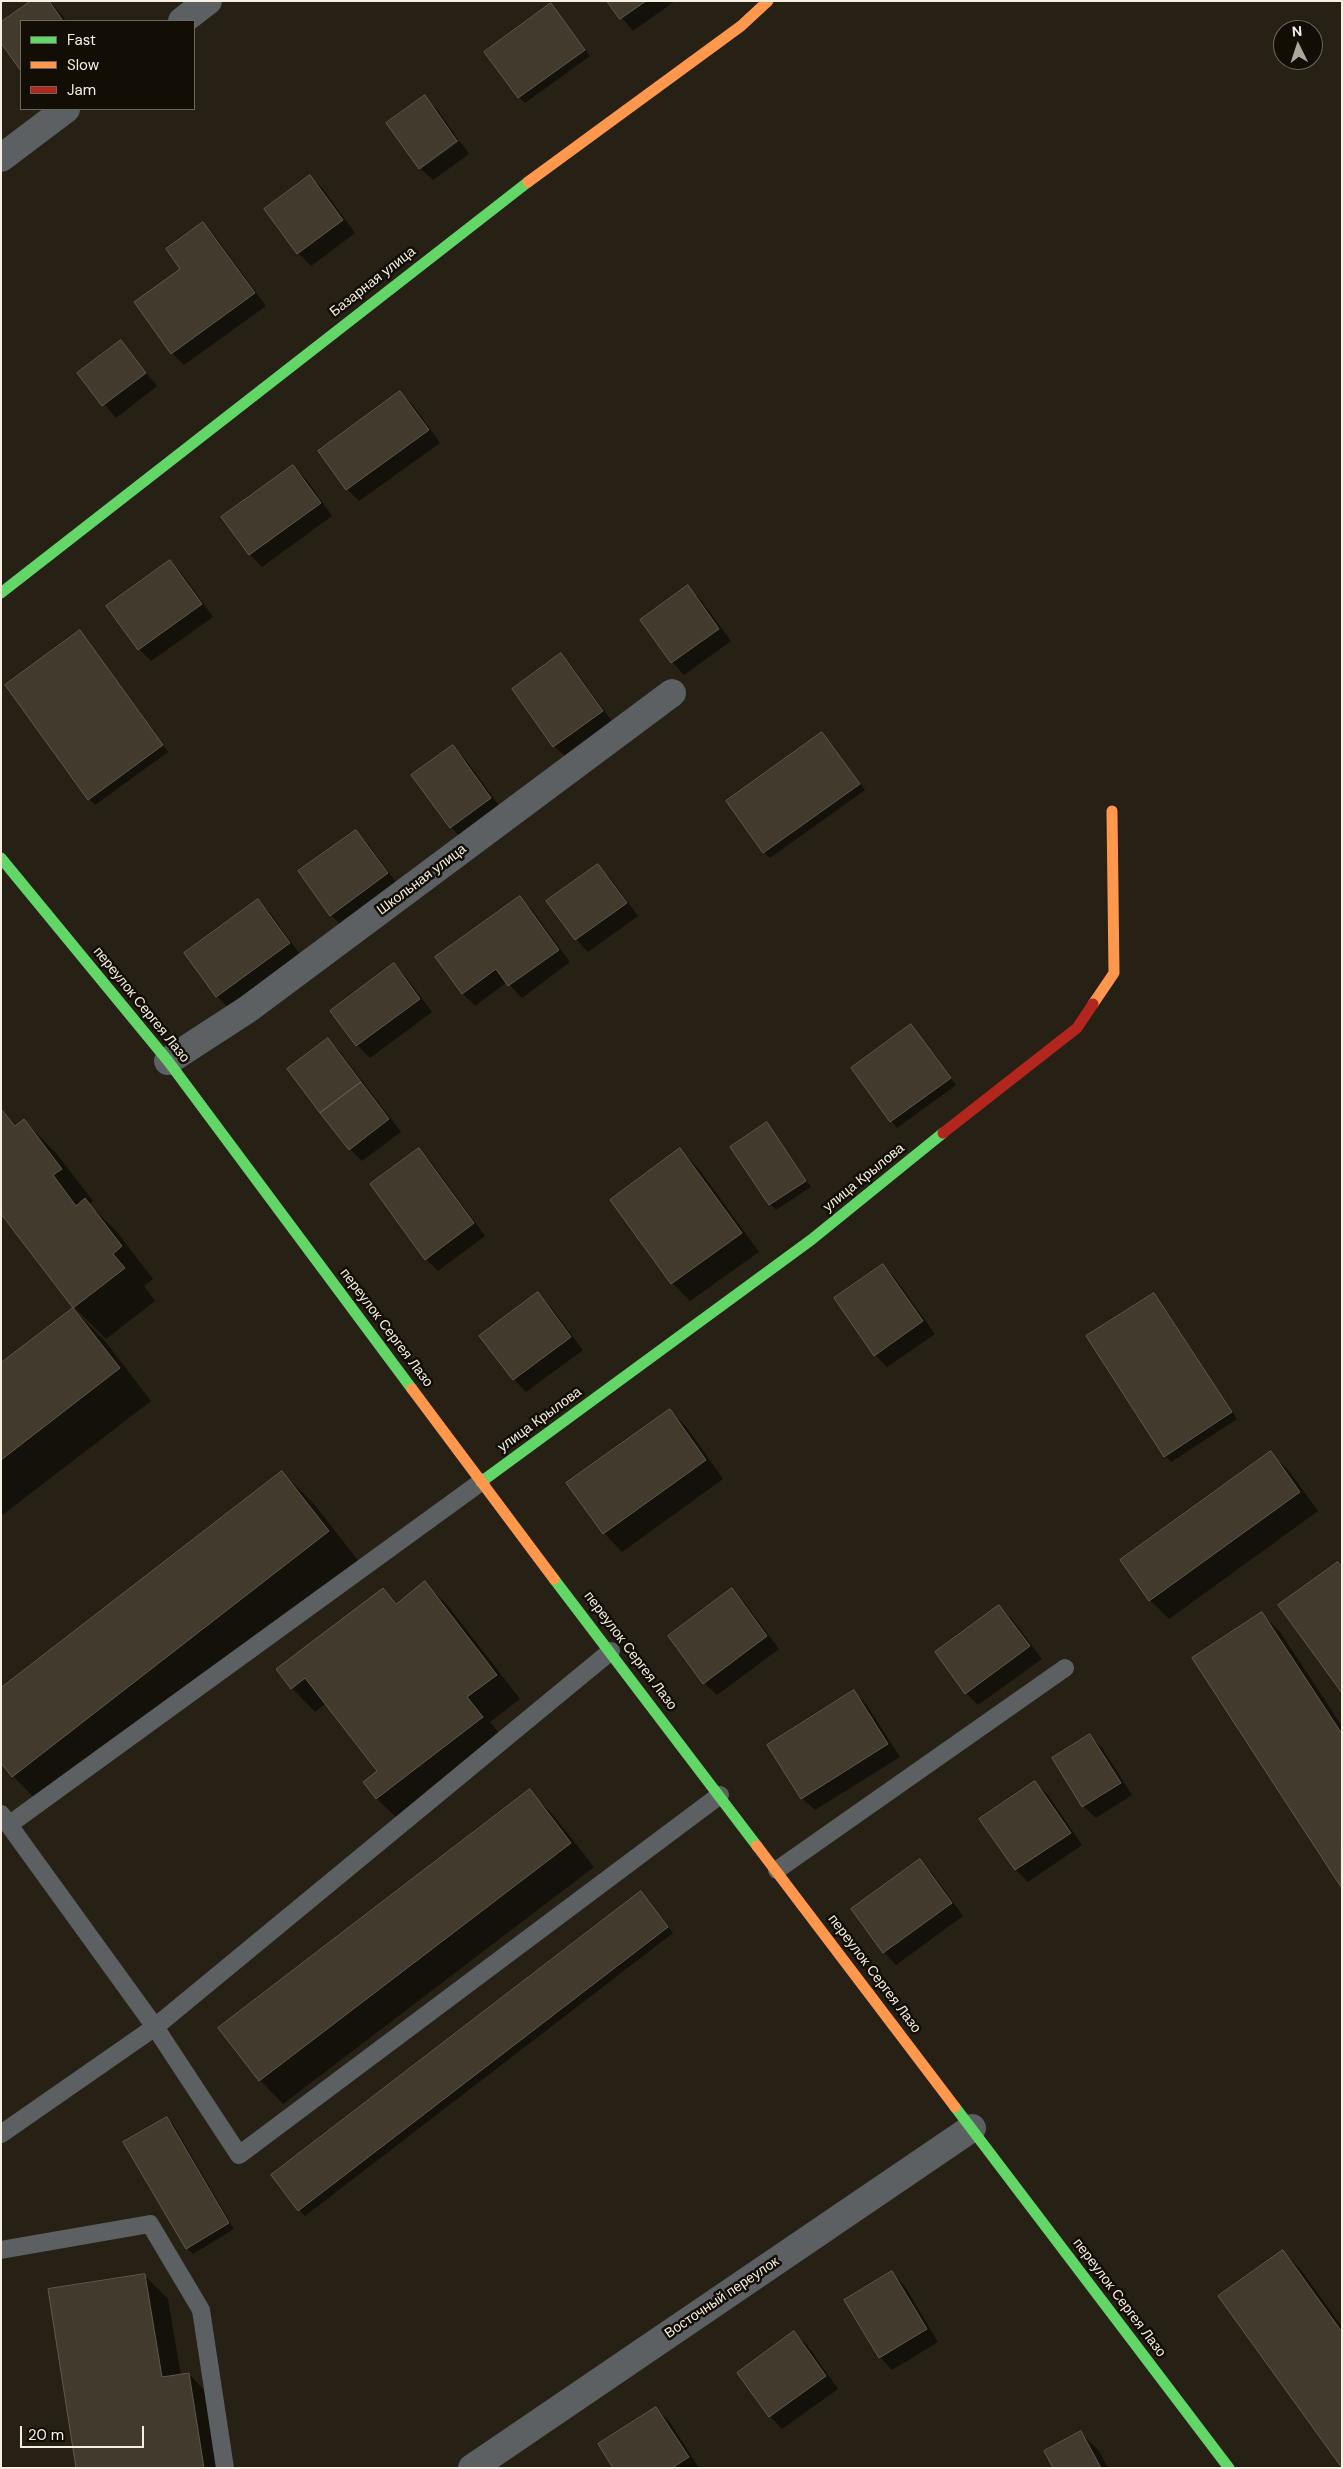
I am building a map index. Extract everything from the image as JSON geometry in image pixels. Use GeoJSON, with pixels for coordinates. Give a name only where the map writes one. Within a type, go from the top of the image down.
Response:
{"type":"FeatureCollection","features":[{"type":"Feature","properties":{"kind":"street"},"geometry":{"type":"LineString","coordinates":[[183,20],[208,1]]}},
{"type":"Feature","properties":{"kind":"street","name":"Базарная улица"},"geometry":{"type":"LineString","coordinates":[[1,593],[516,190],[741,26],[768,1]]}},
{"type":"Feature","properties":{"kind":"street"},"geometry":{"type":"LineString","coordinates":[[1,158],[65,110]]}},
{"type":"Feature","properties":{"kind":"street","name":"Школьная улица"},"geometry":{"type":"LineString","coordinates":[[168,1061],[248,1009],[672,693]]}},
{"type":"Feature","properties":{"kind":"street","name":"улица Крылова"},"geometry":{"type":"LineString","coordinates":[[482,1482],[811,1240],[1008,1080],[1077,1028],[1114,973],[1112,811]]}},
{"type":"Feature","properties":{"kind":"street","name":"переулок Сергея Лазо"},"geometry":{"type":"LineString","coordinates":[[1,858],[168,1061],[482,1482],[1229,2468]]}},
{"type":"Feature","properties":{"kind":"street","name":"Восточный переулок"},"geometry":{"type":"LineString","coordinates":[[472,2468],[972,2128]]}},
{"type":"Feature","properties":{"kind":"lane"},"geometry":{"type":"LineString","coordinates":[[482,1482],[6,1819],[155,2027],[240,2155],[720,1795]]}},
{"type":"Feature","properties":{"kind":"lane"},"geometry":{"type":"LineString","coordinates":[[1,2134],[155,2027],[611,1651]]}},
{"type":"Feature","properties":{"kind":"lane"},"geometry":{"type":"LineString","coordinates":[[777,1870],[1065,1668]]}},
{"type":"Feature","properties":{"kind":"lane"},"geometry":{"type":"LineString","coordinates":[[1,2250],[150,2224],[201,2310],[225,2468]]}},
{"type":"Feature","properties":{"kind":"building"},"geometry":{"type":"Polygon","coordinates":[[[31,1],[49,1],[62,20],[20,20],[20,70],[1,43],[1,22],[31,1]]]}},
{"type":"Feature","properties":{"kind":"building"},"geometry":{"type":"Polygon","coordinates":[[[607,1],[646,1],[620,19],[607,1]]]}},
{"type":"Feature","properties":{"kind":"building"},"geometry":{"type":"Polygon","coordinates":[[[551,3],[585,50],[518,98],[484,52],[551,3]]]}},
{"type":"Feature","properties":{"kind":"building"},"geometry":{"type":"Polygon","coordinates":[[[425,95],[457,141],[419,169],[386,123],[425,95]]]}},
{"type":"Feature","properties":{"kind":"building"},"geometry":{"type":"Polygon","coordinates":[[[310,175],[343,220],[297,254],[264,209],[310,175]]]}},
{"type":"Feature","properties":{"kind":"building"},"geometry":{"type":"Polygon","coordinates":[[[203,222],[255,293],[171,354],[134,302],[180,269],[166,249],[203,222]]]}},
{"type":"Feature","properties":{"kind":"building"},"geometry":{"type":"Polygon","coordinates":[[[121,340],[146,373],[102,406],[77,373],[121,340]]]}},
{"type":"Feature","properties":{"kind":"building"},"geometry":{"type":"Polygon","coordinates":[[[400,391],[429,430],[346,490],[318,451],[400,391]]]}},
{"type":"Feature","properties":{"kind":"building"},"geometry":{"type":"Polygon","coordinates":[[[293,465],[321,503],[249,555],[221,517],[293,465]]]}},
{"type":"Feature","properties":{"kind":"building"},"geometry":{"type":"Polygon","coordinates":[[[170,560],[202,604],[138,650],[106,606],[170,560]]]}},
{"type":"Feature","properties":{"kind":"building"},"geometry":{"type":"Polygon","coordinates":[[[688,585],[719,629],[671,663],[640,620],[688,585]]]}},
{"type":"Feature","properties":{"kind":"building"},"geometry":{"type":"Polygon","coordinates":[[[80,630],[163,745],[88,800],[5,685],[80,630]]]}},
{"type":"Feature","properties":{"kind":"building"},"geometry":{"type":"Polygon","coordinates":[[[561,653],[603,711],[553,747],[512,689],[561,653]]]}},
{"type":"Feature","properties":{"kind":"building"},"geometry":{"type":"Polygon","coordinates":[[[822,732],[860,784],[763,853],[726,801],[822,732]]]}},
{"type":"Feature","properties":{"kind":"building"},"geometry":{"type":"Polygon","coordinates":[[[453,745],[491,798],[450,828],[411,775],[453,745]]]}},
{"type":"Feature","properties":{"kind":"building"},"geometry":{"type":"Polygon","coordinates":[[[356,830],[388,873],[330,916],[298,871],[356,830]]]}},
{"type":"Feature","properties":{"kind":"building"},"geometry":{"type":"Polygon","coordinates":[[[598,864],[627,903],[575,940],[546,901],[598,864]]]}},
{"type":"Feature","properties":{"kind":"building"},"geometry":{"type":"Polygon","coordinates":[[[520,896],[559,950],[508,986],[496,969],[462,994],[435,957],[520,896]]]}},
{"type":"Feature","properties":{"kind":"building"},"geometry":{"type":"Polygon","coordinates":[[[258,899],[290,943],[216,997],[184,953],[258,899]]]}},
{"type":"Feature","properties":{"kind":"building"},"geometry":{"type":"Polygon","coordinates":[[[394,963],[420,999],[356,1046],[330,1011],[394,963]]]}},
{"type":"Feature","properties":{"kind":"building"},"geometry":{"type":"Polygon","coordinates":[[[911,1024],[951,1078],[890,1122],[851,1068],[911,1024]]]}},
{"type":"Feature","properties":{"kind":"building"},"geometry":{"type":"Polygon","coordinates":[[[328,1038],[361,1082],[320,1113],[287,1069],[328,1038]]]}},
{"type":"Feature","properties":{"kind":"building"},"geometry":{"type":"Polygon","coordinates":[[[361,1082],[389,1119],[349,1150],[320,1113],[361,1082]]]}},
{"type":"Feature","properties":{"kind":"building"},"geometry":{"type":"Polygon","coordinates":[[[1,1109],[15,1126],[24,1119],[62,1169],[53,1175],[76,1206],[85,1198],[122,1246],[113,1254],[125,1268],[73,1308],[1,1214],[1,1109]]]}},
{"type":"Feature","properties":{"kind":"building"},"geometry":{"type":"Polygon","coordinates":[[[767,1122],[806,1181],[769,1205],[730,1147],[767,1122]]]}},
{"type":"Feature","properties":{"kind":"building"},"geometry":{"type":"Polygon","coordinates":[[[419,1148],[474,1223],[425,1260],[370,1184],[419,1148]]]}},
{"type":"Feature","properties":{"kind":"building"},"geometry":{"type":"Polygon","coordinates":[[[680,1148],[742,1233],[671,1284],[610,1200],[680,1148]]]}},
{"type":"Feature","properties":{"kind":"building"},"geometry":{"type":"Polygon","coordinates":[[[883,1264],[923,1321],[874,1356],[834,1298],[883,1264]]]}},
{"type":"Feature","properties":{"kind":"building"},"geometry":{"type":"Polygon","coordinates":[[[538,1292],[571,1337],[513,1380],[479,1336],[538,1292]]]}},
{"type":"Feature","properties":{"kind":"building"},"geometry":{"type":"Polygon","coordinates":[[[1154,1293],[1232,1412],[1164,1457],[1086,1336],[1154,1293]]]}},
{"type":"Feature","properties":{"kind":"building"},"geometry":{"type":"Polygon","coordinates":[[[73,1308],[120,1368],[1,1460],[1,1363],[73,1308]]]}},
{"type":"Feature","properties":{"kind":"building"},"geometry":{"type":"Polygon","coordinates":[[[670,1409],[706,1460],[603,1534],[566,1483],[670,1409]]]}},
{"type":"Feature","properties":{"kind":"building"},"geometry":{"type":"Polygon","coordinates":[[[1271,1451],[1300,1492],[1149,1601],[1120,1560],[1271,1451]]]}},
{"type":"Feature","properties":{"kind":"building"},"geometry":{"type":"Polygon","coordinates":[[[282,1471],[329,1531],[12,1777],[1,1763],[1,1688],[282,1471]]]}},
{"type":"Feature","properties":{"kind":"building"},"geometry":{"type":"Polygon","coordinates":[[[1338,1562],[1342,1567],[1342,1693],[1278,1605],[1338,1562]]]}},
{"type":"Feature","properties":{"kind":"building"},"geometry":{"type":"Polygon","coordinates":[[[425,1581],[497,1675],[467,1697],[483,1717],[376,1799],[363,1782],[377,1771],[305,1678],[291,1689],[276,1669],[383,1588],[396,1604],[425,1581]]]}},
{"type":"Feature","properties":{"kind":"building"},"geometry":{"type":"Polygon","coordinates":[[[732,1588],[767,1636],[703,1684],[668,1636],[732,1588]]]}},
{"type":"Feature","properties":{"kind":"building"},"geometry":{"type":"Polygon","coordinates":[[[999,1605],[1030,1646],[965,1694],[935,1652],[999,1605]]]}},
{"type":"Feature","properties":{"kind":"building"},"geometry":{"type":"Polygon","coordinates":[[[1262,1612],[1342,1734],[1341,1887],[1192,1658],[1262,1612]]]}},
{"type":"Feature","properties":{"kind":"building"},"geometry":{"type":"Polygon","coordinates":[[[854,1690],[888,1744],[801,1799],[767,1745],[854,1690]]]}},
{"type":"Feature","properties":{"kind":"building"},"geometry":{"type":"Polygon","coordinates":[[[1090,1734],[1121,1783],[1082,1807],[1052,1758],[1090,1734]]]}},
{"type":"Feature","properties":{"kind":"building"},"geometry":{"type":"Polygon","coordinates":[[[1035,1781],[1071,1833],[1015,1870],[979,1819],[1035,1781]]]}},
{"type":"Feature","properties":{"kind":"building"},"geometry":{"type":"Polygon","coordinates":[[[530,1789],[571,1843],[259,2081],[218,2028],[530,1789]]]}},
{"type":"Feature","properties":{"kind":"building"},"geometry":{"type":"Polygon","coordinates":[[[920,1859],[952,1903],[883,1953],[851,1909],[920,1859]]]}},
{"type":"Feature","properties":{"kind":"building"},"geometry":{"type":"Polygon","coordinates":[[[641,1891],[668,1927],[298,2211],[271,2175],[641,1891]]]}},
{"type":"Feature","properties":{"kind":"building"},"geometry":{"type":"Polygon","coordinates":[[[167,2117],[229,2223],[186,2249],[123,2142],[167,2117]]]}},
{"type":"Feature","properties":{"kind":"building"},"geometry":{"type":"Polygon","coordinates":[[[1283,2250],[1342,2332],[1342,2468],[1218,2296],[1283,2250]]]}},
{"type":"Feature","properties":{"kind":"building"},"geometry":{"type":"Polygon","coordinates":[[[892,2271],[927,2329],[879,2358],[844,2300],[892,2271]]]}},
{"type":"Feature","properties":{"kind":"building"},"geometry":{"type":"Polygon","coordinates":[[[145,2274],[162,2377],[189,2373],[204,2468],[76,2468],[48,2289],[145,2274]]]}},
{"type":"Feature","properties":{"kind":"building"},"geometry":{"type":"Polygon","coordinates":[[[794,2331],[826,2376],[769,2417],[737,2373],[794,2331]]]}},
{"type":"Feature","properties":{"kind":"building"},"geometry":{"type":"Polygon","coordinates":[[[656,2407],[689,2457],[672,2468],[613,2468],[598,2444],[656,2407]]]}},
{"type":"Feature","properties":{"kind":"building"},"geometry":{"type":"Polygon","coordinates":[[[1081,2431],[1101,2468],[1053,2468],[1044,2451],[1081,2431]]]}},
{"type":"Feature","properties":{"kind":"traffic: fast"},"geometry":{"type":"LineString","coordinates":[[1,593],[528,182]]}},
{"type":"Feature","properties":{"kind":"traffic: fast"},"geometry":{"type":"LineString","coordinates":[[1,858],[168,1061],[412,1389]]}},
{"type":"Feature","properties":{"kind":"traffic: fast"},"geometry":{"type":"LineString","coordinates":[[481,1482],[811,1240],[943,1133]]}},
{"type":"Feature","properties":{"kind":"traffic: fast"},"geometry":{"type":"LineString","coordinates":[[554,1579],[757,1846]]}},
{"type":"Feature","properties":{"kind":"traffic: fast"},"geometry":{"type":"LineString","coordinates":[[955,2107],[1229,2468]]}},
{"type":"Feature","properties":{"kind":"traffic: slow"},"geometry":{"type":"LineString","coordinates":[[528,182],[741,26],[768,1]]}},
{"type":"Feature","properties":{"kind":"traffic: slow"},"geometry":{"type":"LineString","coordinates":[[1093,1004],[1114,973],[1112,811]]}},
{"type":"Feature","properties":{"kind":"traffic: slow"},"geometry":{"type":"LineString","coordinates":[[412,1389],[554,1579]]}},
{"type":"Feature","properties":{"kind":"traffic: slow"},"geometry":{"type":"LineString","coordinates":[[757,1846],[955,2107]]}},
{"type":"Feature","properties":{"kind":"traffic: jam"},"geometry":{"type":"LineString","coordinates":[[943,1133],[1077,1028],[1093,1004]]}}]}
